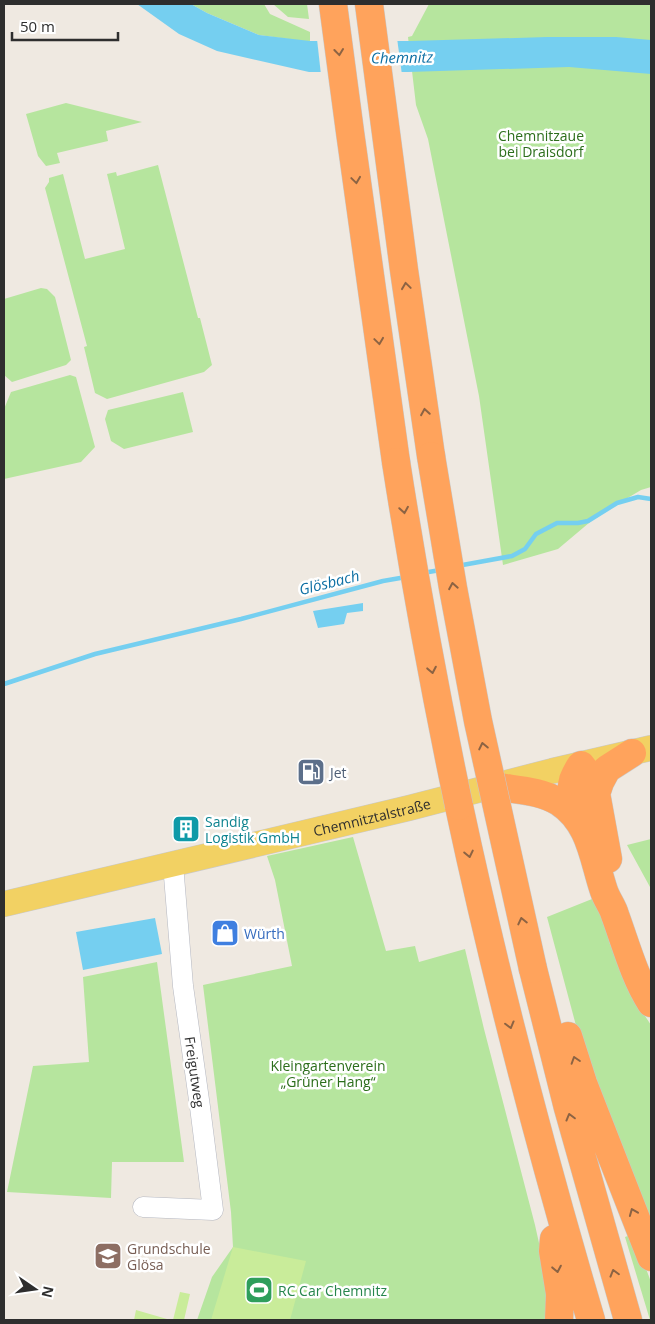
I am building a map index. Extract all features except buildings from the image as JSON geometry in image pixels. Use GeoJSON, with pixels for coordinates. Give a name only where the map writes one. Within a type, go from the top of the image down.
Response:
{"type":"FeatureCollection","features":[{"type":"Feature","properties":{"kind":"highway"},"geometry":{"type":"LineString","coordinates":[[333,4],[396,462],[414,577],[443,729],[475,883],[498,978],[556,1203],[591,1320]]}},
{"type":"Feature","properties":{"kind":"highway"},"geometry":{"type":"LineString","coordinates":[[370,4],[404,270],[431,456],[478,721],[568,1108],[628,1320]]}},
{"type":"Feature","properties":{"kind":"highway"},"geometry":{"type":"LineString","coordinates":[[596,794],[600,782],[608,769],[642,751]]}},
{"type":"Feature","properties":{"kind":"highway"},"geometry":{"type":"LineString","coordinates":[[615,913],[616,891],[594,782],[581,765],[573,778],[573,800],[579,820],[589,841],[605,893],[615,913],[626,950],[651,1003]]}},
{"type":"Feature","properties":{"kind":"highway"},"geometry":{"type":"LineString","coordinates":[[493,786],[546,796],[570,810],[579,820]]}},
{"type":"Feature","properties":{"kind":"highway"},"geometry":{"type":"LineString","coordinates":[[534,965],[554,986],[573,1055],[583,1083],[651,1257]]}},
{"type":"Feature","properties":{"kind":"highway"},"geometry":{"type":"LineString","coordinates":[[556,1203],[553,1251],[560,1294],[559,1320]]}},
{"type":"Feature","properties":{"kind":"main road","name":"Chemnitztalstraße"},"geometry":{"type":"LineString","coordinates":[[4,904],[642,751]]}},
{"type":"Feature","properties":{"kind":"street","name":"Freigutweg"},"geometry":{"type":"LineString","coordinates":[[143,1207],[213,1210],[183,986],[173,864]]}},
{"type":"Feature","properties":{"kind":"green space"},"geometry":{"type":"Polygon","coordinates":[[[191,4],[264,4],[270,14],[310,32],[310,42],[259,35],[207,13],[191,4]]]}},
{"type":"Feature","properties":{"kind":"green space"},"geometry":{"type":"Polygon","coordinates":[[[273,4],[307,4],[309,19],[288,17],[273,4]]]}},
{"type":"Feature","properties":{"kind":"green space","name":"Chemnitzaue bei Draisdorf"},"geometry":{"type":"Polygon","coordinates":[[[429,4],[651,4],[651,487],[641,490],[596,517],[558,549],[503,565],[479,396],[428,139],[416,105],[408,37],[412,36],[429,4]]]}},
{"type":"Feature","properties":{"kind":"green space"},"geometry":{"type":"Polygon","coordinates":[[[66,103],[142,122],[106,131],[108,141],[57,153],[60,163],[46,166],[38,156],[26,114],[66,103]]]}},
{"type":"Feature","properties":{"kind":"green space"},"geometry":{"type":"Polygon","coordinates":[[[158,165],[212,365],[204,372],[107,399],[95,393],[84,347],[87,346],[45,188],[49,178],[63,174],[85,259],[125,249],[107,174],[116,172],[117,176],[158,165]]]}},
{"type":"Feature","properties":{"kind":"green space"},"geometry":{"type":"Polygon","coordinates":[[[41,288],[47,289],[55,297],[71,360],[66,365],[12,382],[4,375],[4,299],[41,288]]]}},
{"type":"Feature","properties":{"kind":"green space"},"geometry":{"type":"Polygon","coordinates":[[[70,375],[76,377],[95,447],[81,462],[4,479],[4,409],[11,392],[70,375]]]}},
{"type":"Feature","properties":{"kind":"green space"},"geometry":{"type":"Polygon","coordinates":[[[183,392],[193,432],[124,449],[111,441],[105,419],[108,410],[183,392]]]}},
{"type":"Feature","properties":{"kind":"green space","name":"Kleingartenverein „Grüner Hang“"},"geometry":{"type":"Polygon","coordinates":[[[353,837],[386,951],[415,946],[419,962],[465,949],[545,1270],[549,1302],[547,1320],[197,1320],[212,1277],[233,1247],[231,1212],[203,985],[292,966],[275,880],[267,856],[353,837]]]}},
{"type":"Feature","properties":{"kind":"green space"},"geometry":{"type":"Polygon","coordinates":[[[651,839],[651,887],[650,887],[627,845],[651,839]]]}},
{"type":"Feature","properties":{"kind":"green space"},"geometry":{"type":"Polygon","coordinates":[[[597,897],[610,944],[651,1025],[651,1235],[590,1078],[547,917],[597,897]]]}},
{"type":"Feature","properties":{"kind":"green space"},"geometry":{"type":"Polygon","coordinates":[[[157,962],[184,1162],[112,1162],[111,1198],[7,1192],[33,1066],[89,1062],[83,977],[157,962]]]}},
{"type":"Feature","properties":{"kind":"green space"},"geometry":{"type":"Polygon","coordinates":[[[633,1234],[651,1282],[651,1320],[625,1237],[633,1234]]]}},
{"type":"Feature","properties":{"kind":"green space","name":"RC Car Chemnitz"},"geometry":{"type":"Polygon","coordinates":[[[233,1247],[306,1261],[290,1320],[211,1320],[233,1247]]]}},
{"type":"Feature","properties":{"kind":"green space"},"geometry":{"type":"Polygon","coordinates":[[[180,1292],[190,1294],[184,1320],[173,1320],[180,1292]]]}},
{"type":"Feature","properties":{"kind":"green space"},"geometry":{"type":"Polygon","coordinates":[[[136,1310],[167,1319],[134,1320],[136,1310]]]}},
{"type":"Feature","properties":{"kind":"water","name":"Chemnitz"},"geometry":{"type":"Polygon","coordinates":[[[137,4],[191,4],[207,13],[259,35],[310,41],[410,41],[547,37],[616,37],[651,40],[651,74],[569,67],[408,72],[309,72],[217,51],[179,34],[137,4]]]}},
{"type":"Feature","properties":{"kind":"water"},"geometry":{"type":"Polygon","coordinates":[[[363,603],[363,611],[347,613],[344,624],[318,628],[313,611],[363,603]]]}},
{"type":"Feature","properties":{"kind":"water"},"geometry":{"type":"Polygon","coordinates":[[[155,918],[162,954],[83,970],[76,932],[155,918]]]}},
{"type":"Feature","properties":{"kind":"pier"},"geometry":{"type":"Polygon","coordinates":[[[397,38],[402,75],[321,75],[317,39],[397,38]]]}},
{"type":"Feature","properties":{"kind":"waterway","name":"Glösbach"},"geometry":{"type":"LineString","coordinates":[[457,566],[512,556],[525,549],[536,534],[557,523],[588,521],[617,503],[638,497],[651,499]]}},
{"type":"Feature","properties":{"kind":"waterway","name":"Glösbach"},"geometry":{"type":"LineString","coordinates":[[423,573],[440,570]]}},
{"type":"Feature","properties":{"kind":"waterway","name":"Glösbach"},"geometry":{"type":"LineString","coordinates":[[4,684],[95,654],[241,619],[383,581],[406,577]]}},
{"type":"Feature","properties":{"kind":"place","name":"Jet"},"geometry":{"type":"Point","coordinates":[311,772]}},
{"type":"Feature","properties":{"kind":"place","name":"Sandig Logistik GmbH"},"geometry":{"type":"Point","coordinates":[186,829]}},
{"type":"Feature","properties":{"kind":"place","name":"Würth"},"geometry":{"type":"Point","coordinates":[225,933]}},
{"type":"Feature","properties":{"kind":"place","name":"Grundschule Glösa"},"geometry":{"type":"Point","coordinates":[108,1256]}},
{"type":"Feature","properties":{"kind":"place","name":"RC Car Chemnitz"},"geometry":{"type":"Point","coordinates":[259,1290]}}]}
